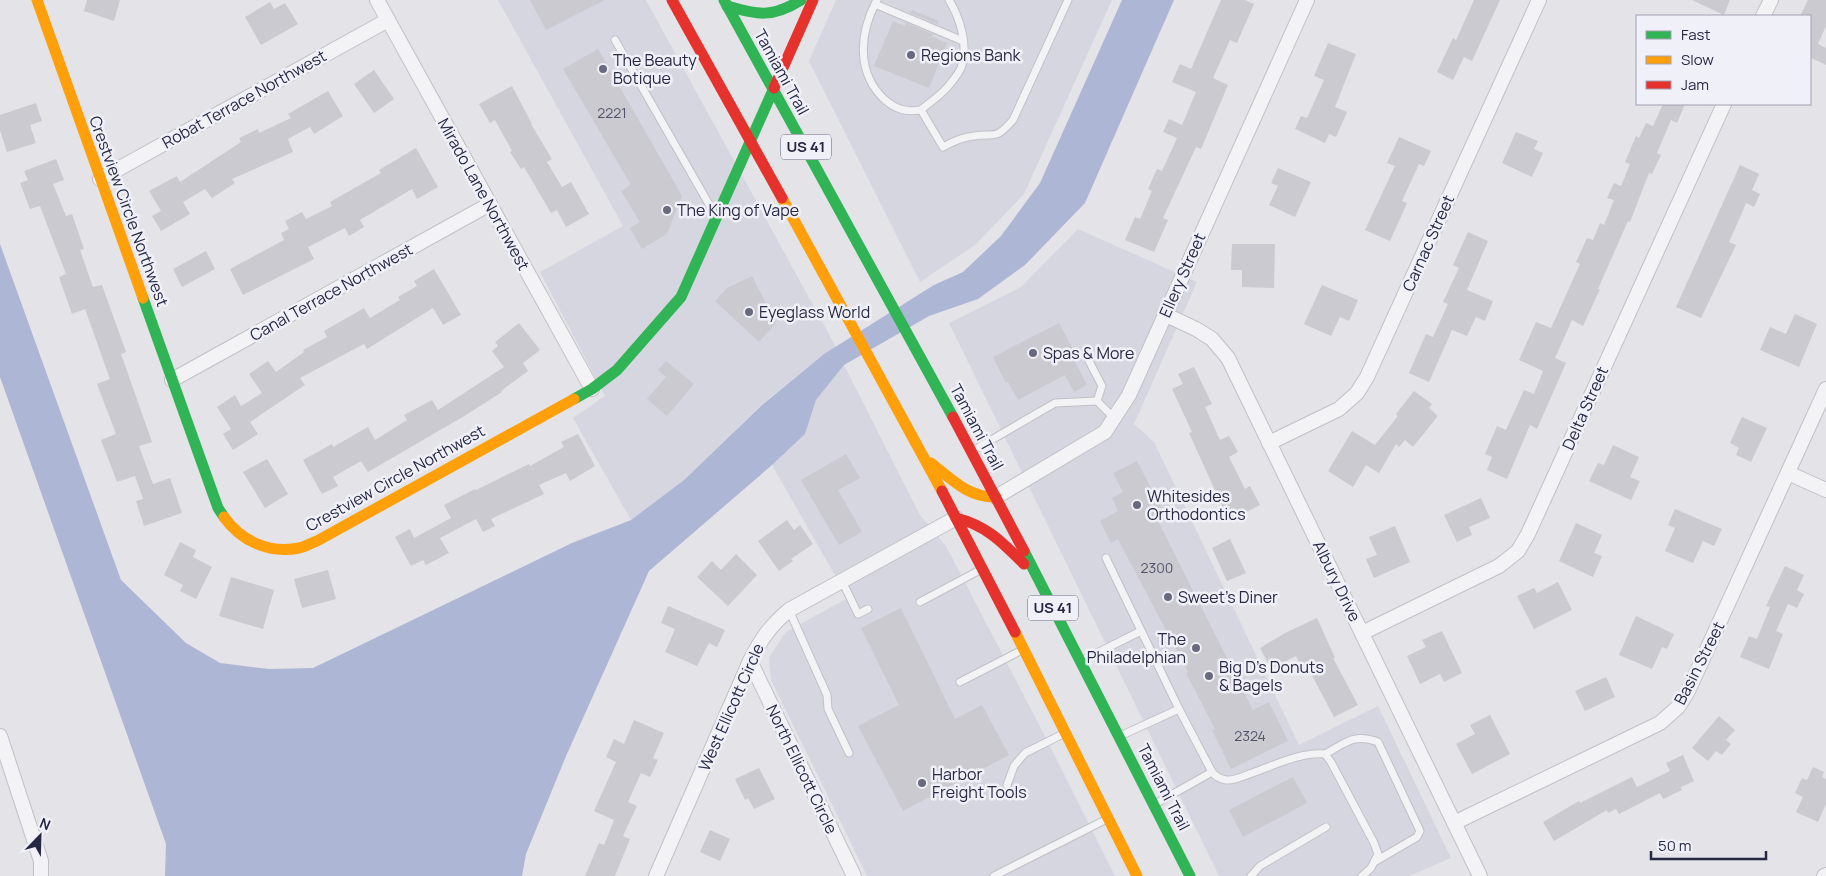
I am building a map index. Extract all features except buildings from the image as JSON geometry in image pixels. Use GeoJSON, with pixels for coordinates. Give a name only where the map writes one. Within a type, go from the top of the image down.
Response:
{"type":"FeatureCollection","features":[{"type":"Feature","properties":{"kind":"main road","name":"Crestview Circle Northwest"},"geometry":{"type":"LineString","coordinates":[[37,0],[218,508],[232,528],[251,542],[275,550],[299,548],[316,541],[592,389],[617,370],[681,297],[812,0]]}},
{"type":"Feature","properties":{"kind":"main road","name":"US 41"},"geometry":{"type":"LineString","coordinates":[[672,0],[848,316],[956,518],[1024,649],[1137,876]]}},
{"type":"Feature","properties":{"kind":"main road"},"geometry":{"type":"LineString","coordinates":[[726,3],[752,13],[771,15],[788,9],[802,0]]}},
{"type":"Feature","properties":{"kind":"main road","name":"Tamiami Trail"},"geometry":{"type":"LineString","coordinates":[[726,3],[972,451],[1120,736],[1190,876]]}},
{"type":"Feature","properties":{"kind":"main road"},"geometry":{"type":"LineString","coordinates":[[923,456],[964,490],[977,496],[996,497]]}},
{"type":"Feature","properties":{"kind":"main road"},"geometry":{"type":"LineString","coordinates":[[956,518],[970,520],[983,525],[997,536],[1039,581]]}},
{"type":"Feature","properties":{"kind":"street","name":"Mirado Lane Northwest"},"geometry":{"type":"LineString","coordinates":[[377,0],[592,389]]}},
{"type":"Feature","properties":{"kind":"street","name":"Ellery Street"},"geometry":{"type":"LineString","coordinates":[[996,497],[1105,432],[1129,396],[1164,314],[1307,0]]}},
{"type":"Feature","properties":{"kind":"street","name":"Carnac Street"},"geometry":{"type":"LineString","coordinates":[[1269,443],[1339,409],[1357,393],[1367,378],[1539,0]]}},
{"type":"Feature","properties":{"kind":"street"},"geometry":{"type":"LineString","coordinates":[[1764,15],[1771,0]]}},
{"type":"Feature","properties":{"kind":"street","name":"Robat Terrace Northwest"},"geometry":{"type":"LineString","coordinates":[[100,179],[388,20]]}},
{"type":"Feature","properties":{"kind":"street","name":"Delta Street"},"geometry":{"type":"LineString","coordinates":[[1362,633],[1499,566],[1518,550],[1532,525],[1724,105]]}},
{"type":"Feature","properties":{"kind":"street","name":"Canal Terrace Northwest"},"geometry":{"type":"LineString","coordinates":[[172,380],[490,204]]}},
{"type":"Feature","properties":{"kind":"street","name":"Albury Drive"},"geometry":{"type":"LineString","coordinates":[[1164,314],[1212,339],[1228,358],[1480,876]]}},
{"type":"Feature","properties":{"kind":"street","name":"Basin Street"},"geometry":{"type":"LineString","coordinates":[[1454,823],[1660,723],[1678,707],[1688,691],[1826,389]]}},
{"type":"Feature","properties":{"kind":"street"},"geometry":{"type":"LineString","coordinates":[[1788,473],[1826,490]]}},
{"type":"Feature","properties":{"kind":"street","name":"West Ellicott Circle"},"geometry":{"type":"LineString","coordinates":[[656,876],[750,662],[759,643],[772,624],[789,610],[956,518]]}},
{"type":"Feature","properties":{"kind":"street","name":"North Ellicott Circle"},"geometry":{"type":"LineString","coordinates":[[750,662],[854,876]]}},
{"type":"Feature","properties":{"kind":"street"},"geometry":{"type":"LineString","coordinates":[[0,736],[41,861],[41,876]]}},
{"type":"Feature","properties":{"kind":"lane"},"geometry":{"type":"LineString","coordinates":[[949,0],[958,15],[963,30],[963,41],[961,68],[949,86],[921,110],[907,112],[892,106],[876,92],[867,76],[863,62],[865,34],[870,13],[876,2],[963,41]]}},
{"type":"Feature","properties":{"kind":"lane"},"geometry":{"type":"LineString","coordinates":[[921,110],[943,147],[973,136],[991,136],[1002,133],[1013,120],[1068,0]]}},
{"type":"Feature","properties":{"kind":"lane"},"geometry":{"type":"LineString","coordinates":[[615,40],[716,218]]}},
{"type":"Feature","properties":{"kind":"lane"},"geometry":{"type":"LineString","coordinates":[[1088,359],[1102,386],[1097,401]]}},
{"type":"Feature","properties":{"kind":"lane"},"geometry":{"type":"LineString","coordinates":[[972,451],[1055,403],[1097,401],[1114,418]]}},
{"type":"Feature","properties":{"kind":"lane"},"geometry":{"type":"LineString","coordinates":[[1106,558],[1179,709],[1215,776],[1227,780],[1239,778],[1297,757],[1325,754],[1354,738],[1378,742],[1420,831],[1417,837],[1376,861]]}},
{"type":"Feature","properties":{"kind":"lane"},"geometry":{"type":"LineString","coordinates":[[920,602],[982,568]]}},
{"type":"Feature","properties":{"kind":"lane"},"geometry":{"type":"LineString","coordinates":[[842,581],[858,614],[868,609]]}},
{"type":"Feature","properties":{"kind":"lane"},"geometry":{"type":"LineString","coordinates":[[789,610],[827,695],[828,709],[849,753]]}},
{"type":"Feature","properties":{"kind":"lane"},"geometry":{"type":"LineString","coordinates":[[1081,661],[1141,632]]}},
{"type":"Feature","properties":{"kind":"lane"},"geometry":{"type":"LineString","coordinates":[[960,682],[1024,649]]}},
{"type":"Feature","properties":{"kind":"lane"},"geometry":{"type":"LineString","coordinates":[[1120,736],[1179,709]]}},
{"type":"Feature","properties":{"kind":"lane"},"geometry":{"type":"LineString","coordinates":[[1007,785],[1014,766],[1025,753],[1065,732]]}},
{"type":"Feature","properties":{"kind":"lane"},"geometry":{"type":"LineString","coordinates":[[1325,754],[1374,843],[1378,854],[1371,868],[1362,876]]}},
{"type":"Feature","properties":{"kind":"lane"},"geometry":{"type":"LineString","coordinates":[[1154,804],[1212,772]]}},
{"type":"Feature","properties":{"kind":"lane"},"geometry":{"type":"LineString","coordinates":[[994,876],[1108,819]]}},
{"type":"Feature","properties":{"kind":"lane"},"geometry":{"type":"LineString","coordinates":[[1250,876],[1260,866],[1326,827]]}},
{"type":"Feature","properties":{"kind":"shaded area"},"geometry":{"type":"Polygon","coordinates":[[[498,0],[646,0],[836,347],[824,354],[762,404],[684,480],[631,520],[573,418],[605,396],[540,272],[623,226],[498,0]]]}},
{"type":"Feature","properties":{"kind":"shaded area"},"geometry":{"type":"Polygon","coordinates":[[[836,0],[1112,0],[1024,194],[975,245],[920,282],[809,61],[836,0]]]}},
{"type":"Feature","properties":{"kind":"shaded area"},"geometry":{"type":"Polygon","coordinates":[[[1078,229],[1197,282],[1134,424],[1154,442],[1299,745],[1378,706],[1451,858],[1409,876],[1219,876],[949,323],[1021,287],[1078,229]]]}},
{"type":"Feature","properties":{"kind":"shaded area"},"geometry":{"type":"Polygon","coordinates":[[[844,365],[920,515],[946,546],[1115,876],[867,876],[771,680],[769,657],[786,632],[846,599],[836,577],[772,465],[805,434],[816,400],[844,365]]]}},
{"type":"Feature","properties":{"kind":"water"},"geometry":{"type":"Polygon","coordinates":[[[1122,0],[1174,0],[1085,203],[1025,265],[978,299],[929,316],[844,365],[816,400],[805,434],[772,465],[649,571],[566,756],[526,854],[522,876],[165,876],[166,844],[0,377],[0,244],[121,580],[186,643],[220,663],[269,669],[313,668],[572,543],[631,520],[684,480],[762,405],[824,354],[934,285],[963,272],[1001,236],[1040,183],[1122,0]]]}},
{"type":"Feature","properties":{"kind":"traffic: fast"},"geometry":{"type":"LineString","coordinates":[[724,0],[953,417]]}},
{"type":"Feature","properties":{"kind":"traffic: fast"},"geometry":{"type":"LineString","coordinates":[[727,6],[756,13],[765,13],[782,10],[801,0]]}},
{"type":"Feature","properties":{"kind":"traffic: fast"},"geometry":{"type":"LineString","coordinates":[[574,399],[592,389],[617,370],[681,297],[774,88]]}},
{"type":"Feature","properties":{"kind":"traffic: fast"},"geometry":{"type":"LineString","coordinates":[[143,298],[218,508],[224,517]]}},
{"type":"Feature","properties":{"kind":"traffic: fast"},"geometry":{"type":"LineString","coordinates":[[1024,551],[1190,876]]}},
{"type":"Feature","properties":{"kind":"traffic: slow"},"geometry":{"type":"LineString","coordinates":[[37,0],[143,298]]}},
{"type":"Feature","properties":{"kind":"traffic: slow"},"geometry":{"type":"LineString","coordinates":[[782,198],[942,491]]}},
{"type":"Feature","properties":{"kind":"traffic: slow"},"geometry":{"type":"LineString","coordinates":[[224,517],[239,533],[257,544],[277,549],[304,547],[574,399]]}},
{"type":"Feature","properties":{"kind":"traffic: slow"},"geometry":{"type":"LineString","coordinates":[[931,463],[969,491],[996,497]]}},
{"type":"Feature","properties":{"kind":"traffic: slow"},"geometry":{"type":"LineString","coordinates":[[1015,632],[1137,876]]}},
{"type":"Feature","properties":{"kind":"traffic: jam"},"geometry":{"type":"LineString","coordinates":[[672,0],[782,198]]}},
{"type":"Feature","properties":{"kind":"traffic: jam"},"geometry":{"type":"LineString","coordinates":[[774,88],[813,0]]}},
{"type":"Feature","properties":{"kind":"traffic: jam"},"geometry":{"type":"LineString","coordinates":[[953,417],[1024,551]]}},
{"type":"Feature","properties":{"kind":"traffic: jam"},"geometry":{"type":"LineString","coordinates":[[942,491],[1015,632]]}},
{"type":"Feature","properties":{"kind":"traffic: jam"},"geometry":{"type":"LineString","coordinates":[[956,518],[985,530],[1024,564]]}},
{"type":"Feature","properties":{"kind":"place","name":"Regions Bank"},"geometry":{"type":"Point","coordinates":[911,55]}},
{"type":"Feature","properties":{"kind":"place","name":"The Beauty Botique"},"geometry":{"type":"Point","coordinates":[603,69]}},
{"type":"Feature","properties":{"kind":"place","name":"The King of Vape"},"geometry":{"type":"Point","coordinates":[667,210]}},
{"type":"Feature","properties":{"kind":"place","name":"Eyeglass World"},"geometry":{"type":"Point","coordinates":[749,312]}},
{"type":"Feature","properties":{"kind":"place","name":"Spas & More"},"geometry":{"type":"Point","coordinates":[1033,353]}},
{"type":"Feature","properties":{"kind":"place","name":"Whitesides Orthodontics"},"geometry":{"type":"Point","coordinates":[1137,505]}},
{"type":"Feature","properties":{"kind":"place","name":"Sweet's Diner"},"geometry":{"type":"Point","coordinates":[1168,597]}},
{"type":"Feature","properties":{"kind":"place","name":"The Philadelphian"},"geometry":{"type":"Point","coordinates":[1196,648]}},
{"type":"Feature","properties":{"kind":"place","name":"Big D's Donuts & Bagels"},"geometry":{"type":"Point","coordinates":[1209,676]}},
{"type":"Feature","properties":{"kind":"place","name":"Harbor Freight Tools"},"geometry":{"type":"Point","coordinates":[922,783]}}]}
